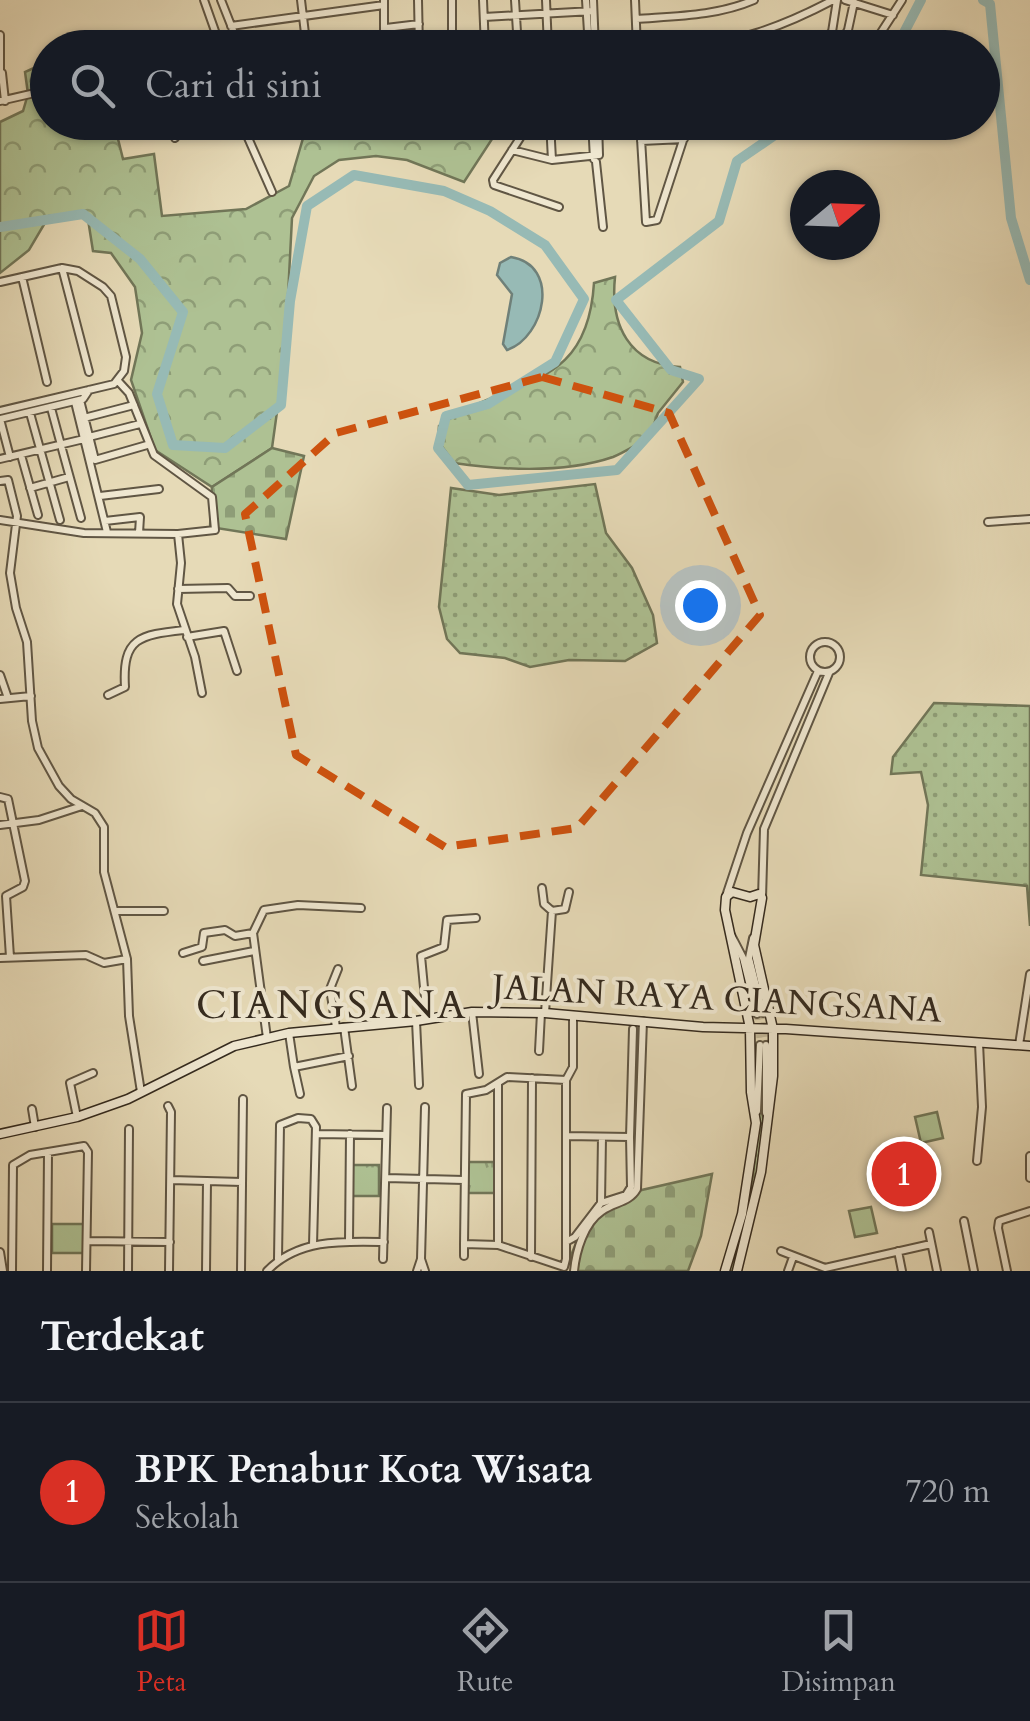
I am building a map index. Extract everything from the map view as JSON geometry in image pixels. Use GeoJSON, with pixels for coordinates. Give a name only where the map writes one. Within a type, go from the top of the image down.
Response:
{"type":"FeatureCollection","features":[{"type":"Feature","properties":{"kind":"main road"},"geometry":{"type":"LineString","coordinates":[[725,1271],[742,1214],[756,1122],[751,1092],[762,1044],[773,1029],[760,1014],[727,928],[729,891],[750,897],[762,893],[755,956],[760,1014],[750,1028],[762,1044],[768,1128],[752,1217],[737,1271]]}},
{"type":"Feature","properties":{"kind":"main road","name":"JALAN RAYA CIANGSANA"},"geometry":{"type":"LineString","coordinates":[[0,1134],[78,1117],[141,1092],[215,1054],[268,1038],[472,1012],[543,1012],[1030,1046]]}},
{"type":"Feature","properties":{"kind":"street"},"geometry":{"type":"LineString","coordinates":[[204,0],[215,30]]}},
{"type":"Feature","properties":{"kind":"street"},"geometry":{"type":"LineString","coordinates":[[221,0],[233,30]]}},
{"type":"Feature","properties":{"kind":"street"},"geometry":{"type":"LineString","coordinates":[[301,0],[305,30]]}},
{"type":"Feature","properties":{"kind":"street"},"geometry":{"type":"LineString","coordinates":[[418,0],[418,30]]}},
{"type":"Feature","properties":{"kind":"street"},"geometry":{"type":"LineString","coordinates":[[452,0],[452,30]]}},
{"type":"Feature","properties":{"kind":"street"},"geometry":{"type":"LineString","coordinates":[[483,0],[484,30]]}},
{"type":"Feature","properties":{"kind":"street"},"geometry":{"type":"LineString","coordinates":[[515,0],[517,30]]}},
{"type":"Feature","properties":{"kind":"street"},"geometry":{"type":"LineString","coordinates":[[546,0],[547,30]]}},
{"type":"Feature","properties":{"kind":"street"},"geometry":{"type":"LineString","coordinates":[[590,0],[591,30]]}},
{"type":"Feature","properties":{"kind":"street"},"geometry":{"type":"LineString","coordinates":[[635,0],[636,30]]}},
{"type":"Feature","properties":{"kind":"street"},"geometry":{"type":"LineString","coordinates":[[636,19],[706,13],[754,0]]}},
{"type":"Feature","properties":{"kind":"street"},"geometry":{"type":"LineString","coordinates":[[767,30],[835,0],[832,30]]}},
{"type":"Feature","properties":{"kind":"street"},"geometry":{"type":"LineString","coordinates":[[883,30],[902,0]]}},
{"type":"Feature","properties":{"kind":"street"},"geometry":{"type":"LineString","coordinates":[[848,30],[849,1],[893,15]]}},
{"type":"Feature","properties":{"kind":"street"},"geometry":{"type":"LineString","coordinates":[[231,26],[384,2],[386,30],[418,24]]}},
{"type":"Feature","properties":{"kind":"street"},"geometry":{"type":"LineString","coordinates":[[484,16],[590,12]]}},
{"type":"Feature","properties":{"kind":"street"},"geometry":{"type":"LineString","coordinates":[[0,35],[2,101],[30,94]]}},
{"type":"Feature","properties":{"kind":"street"},"geometry":{"type":"LineString","coordinates":[[251,140],[272,192]]}},
{"type":"Feature","properties":{"kind":"street"},"geometry":{"type":"LineString","coordinates":[[519,140],[494,185],[560,207]]}},
{"type":"Feature","properties":{"kind":"street"},"geometry":{"type":"LineString","coordinates":[[551,140],[552,160]]}},
{"type":"Feature","properties":{"kind":"street"},"geometry":{"type":"LineString","coordinates":[[596,140],[602,227]]}},
{"type":"Feature","properties":{"kind":"street"},"geometry":{"type":"LineString","coordinates":[[662,140],[641,141],[644,220],[655,222],[684,140]]}},
{"type":"Feature","properties":{"kind":"street"},"geometry":{"type":"LineString","coordinates":[[512,150],[552,160],[596,158]]}},
{"type":"Feature","properties":{"kind":"street"},"geometry":{"type":"LineString","coordinates":[[62,268],[88,372]]}},
{"type":"Feature","properties":{"kind":"street"},"geometry":{"type":"LineString","coordinates":[[0,282],[62,268],[90,278],[111,296],[126,358],[118,381],[0,410]]}},
{"type":"Feature","properties":{"kind":"street"},"geometry":{"type":"LineString","coordinates":[[22,277],[47,382]]}},
{"type":"Feature","properties":{"kind":"street"},"geometry":{"type":"LineString","coordinates":[[0,520],[62,532],[178,534],[215,530],[214,500],[154,455],[130,393],[118,381]]}},
{"type":"Feature","properties":{"kind":"street"},"geometry":{"type":"LineString","coordinates":[[10,456],[0,419],[77,401],[86,398],[89,390]]}},
{"type":"Feature","properties":{"kind":"street"},"geometry":{"type":"LineString","coordinates":[[77,401],[96,460],[147,445]]}},
{"type":"Feature","properties":{"kind":"street"},"geometry":{"type":"LineString","coordinates":[[77,401],[107,532]]}},
{"type":"Feature","properties":{"kind":"street"},"geometry":{"type":"LineString","coordinates":[[84,418],[134,405]]}},
{"type":"Feature","properties":{"kind":"street"},"geometry":{"type":"LineString","coordinates":[[51,408],[81,518]]}},
{"type":"Feature","properties":{"kind":"street"},"geometry":{"type":"LineString","coordinates":[[30,413],[60,520]]}},
{"type":"Feature","properties":{"kind":"street"},"geometry":{"type":"LineString","coordinates":[[0,459],[61,447],[140,424]]}},
{"type":"Feature","properties":{"kind":"street"},"geometry":{"type":"LineString","coordinates":[[21,455],[38,515]]}},
{"type":"Feature","properties":{"kind":"street"},"geometry":{"type":"LineString","coordinates":[[30,488],[69,477]]}},
{"type":"Feature","properties":{"kind":"street"},"geometry":{"type":"LineString","coordinates":[[0,481],[8,480],[16,522],[10,573],[27,642],[38,748],[60,786],[71,799],[95,812],[104,827],[104,872],[127,959],[129,1016],[141,1092]]}},
{"type":"Feature","properties":{"kind":"street"},"geometry":{"type":"LineString","coordinates":[[100,496],[159,489]]}},
{"type":"Feature","properties":{"kind":"street"},"geometry":{"type":"LineString","coordinates":[[105,521],[140,517],[139,533]]}},
{"type":"Feature","properties":{"kind":"street"},"geometry":{"type":"LineString","coordinates":[[988,522],[1030,519]]}},
{"type":"Feature","properties":{"kind":"street"},"geometry":{"type":"LineString","coordinates":[[178,534],[181,562],[177,604],[202,693]]}},
{"type":"Feature","properties":{"kind":"street"},"geometry":{"type":"LineString","coordinates":[[178,590],[228,588],[234,596],[250,596]]}},
{"type":"Feature","properties":{"kind":"street"},"geometry":{"type":"LineString","coordinates":[[108,695],[125,686],[123,660],[127,651],[143,638],[226,632],[236,671]]}},
{"type":"Feature","properties":{"kind":"street"},"geometry":{"type":"LineString","coordinates":[[762,893],[764,829],[829,672],[841,658],[836,646],[825,642],[811,651],[810,662],[818,671],[829,672]]}},
{"type":"Feature","properties":{"kind":"street"},"geometry":{"type":"LineString","coordinates":[[729,891],[747,833],[818,671]]}},
{"type":"Feature","properties":{"kind":"street"},"geometry":{"type":"LineString","coordinates":[[0,675],[4,699],[31,696]]}},
{"type":"Feature","properties":{"kind":"street"},"geometry":{"type":"LineString","coordinates":[[0,797],[8,799],[25,882],[23,888],[6,896],[10,958]]}},
{"type":"Feature","properties":{"kind":"street"},"geometry":{"type":"LineString","coordinates":[[0,825],[46,818],[84,806]]}},
{"type":"Feature","properties":{"kind":"street"},"geometry":{"type":"LineString","coordinates":[[542,888],[544,904],[552,912]]}},
{"type":"Feature","properties":{"kind":"street"},"geometry":{"type":"LineString","coordinates":[[552,912],[565,908],[570,892]]}},
{"type":"Feature","properties":{"kind":"street"},"geometry":{"type":"LineString","coordinates":[[268,1038],[252,933],[264,910],[280,905],[361,908]]}},
{"type":"Feature","properties":{"kind":"street"},"geometry":{"type":"LineString","coordinates":[[116,911],[164,911]]}},
{"type":"Feature","properties":{"kind":"street"},"geometry":{"type":"LineString","coordinates":[[539,1051],[552,912]]}},
{"type":"Feature","properties":{"kind":"street"},"geometry":{"type":"LineString","coordinates":[[427,1019],[421,956],[444,947],[448,920],[476,918]]}},
{"type":"Feature","properties":{"kind":"street"},"geometry":{"type":"LineString","coordinates":[[183,953],[202,947],[204,933],[252,933]]}},
{"type":"Feature","properties":{"kind":"street"},"geometry":{"type":"LineString","coordinates":[[203,961],[254,950]]}},
{"type":"Feature","properties":{"kind":"street"},"geometry":{"type":"LineString","coordinates":[[0,958],[86,956],[104,963],[127,959]]}},
{"type":"Feature","properties":{"kind":"street"},"geometry":{"type":"LineString","coordinates":[[338,969],[330,989],[349,1056],[352,1086]]}},
{"type":"Feature","properties":{"kind":"street"},"geometry":{"type":"LineString","coordinates":[[1019,1045],[1030,974]]}},
{"type":"Feature","properties":{"kind":"street"},"geometry":{"type":"LineString","coordinates":[[472,1012],[480,1074]]}},
{"type":"Feature","properties":{"kind":"street"},"geometry":{"type":"LineString","coordinates":[[464,1244],[498,1245],[564,1266],[566,1080],[574,1063],[573,1019]]}},
{"type":"Feature","properties":{"kind":"street"},"geometry":{"type":"LineString","coordinates":[[574,1271],[577,1250],[596,1215],[629,1199],[637,1189],[643,1020]]}},
{"type":"Feature","properties":{"kind":"street"},"geometry":{"type":"LineString","coordinates":[[416,1021],[419,1085]]}},
{"type":"Feature","properties":{"kind":"street"},"geometry":{"type":"LineString","coordinates":[[566,1242],[601,1203],[629,1192],[634,1029]]}},
{"type":"Feature","properties":{"kind":"street"},"geometry":{"type":"LineString","coordinates":[[289,1033],[300,1094]]}},
{"type":"Feature","properties":{"kind":"street"},"geometry":{"type":"LineString","coordinates":[[977,1161],[982,1107],[979,1043]]}},
{"type":"Feature","properties":{"kind":"street"},"geometry":{"type":"LineString","coordinates":[[294,1067],[349,1056]]}},
{"type":"Feature","properties":{"kind":"street"},"geometry":{"type":"LineString","coordinates":[[78,1117],[70,1083],[93,1073]]}},
{"type":"Feature","properties":{"kind":"street"},"geometry":{"type":"LineString","coordinates":[[464,1256],[466,1094],[486,1090],[506,1078],[566,1080]]}},
{"type":"Feature","properties":{"kind":"street"},"geometry":{"type":"LineString","coordinates":[[531,1257],[532,1078]]}},
{"type":"Feature","properties":{"kind":"street"},"geometry":{"type":"LineString","coordinates":[[498,1082],[498,1245]]}},
{"type":"Feature","properties":{"kind":"street"},"geometry":{"type":"LineString","coordinates":[[241,1271],[243,1099]]}},
{"type":"Feature","properties":{"kind":"street"},"geometry":{"type":"LineString","coordinates":[[168,1106],[170,1271]]}},
{"type":"Feature","properties":{"kind":"street"},"geometry":{"type":"LineString","coordinates":[[417,1271],[425,1106]]}},
{"type":"Feature","properties":{"kind":"street"},"geometry":{"type":"LineString","coordinates":[[384,1258],[387,1108]]}},
{"type":"Feature","properties":{"kind":"street"},"geometry":{"type":"LineString","coordinates":[[32,1110],[35,1126]]}},
{"type":"Feature","properties":{"kind":"street"},"geometry":{"type":"LineString","coordinates":[[278,1259],[280,1125],[298,1118],[311,1119],[316,1127],[314,1245]]}},
{"type":"Feature","properties":{"kind":"street"},"geometry":{"type":"LineString","coordinates":[[128,1271],[129,1129]]}},
{"type":"Feature","properties":{"kind":"street"},"geometry":{"type":"LineString","coordinates":[[316,1134],[386,1135]]}},
{"type":"Feature","properties":{"kind":"street"},"geometry":{"type":"LineString","coordinates":[[349,1241],[350,1134]]}},
{"type":"Feature","properties":{"kind":"street"},"geometry":{"type":"LineString","coordinates":[[566,1136],[630,1137]]}},
{"type":"Feature","properties":{"kind":"street"},"geometry":{"type":"LineString","coordinates":[[601,1203],[602,1137]]}},
{"type":"Feature","properties":{"kind":"street"},"geometry":{"type":"LineString","coordinates":[[12,1271],[13,1165],[19,1159],[84,1146],[86,1271]]}},
{"type":"Feature","properties":{"kind":"street"},"geometry":{"type":"LineString","coordinates":[[47,1271],[48,1152]]}},
{"type":"Feature","properties":{"kind":"street"},"geometry":{"type":"LineString","coordinates":[[1030,1156],[1030,1178]]}},
{"type":"Feature","properties":{"kind":"street"},"geometry":{"type":"LineString","coordinates":[[386,1178],[464,1180]]}},
{"type":"Feature","properties":{"kind":"street"},"geometry":{"type":"LineString","coordinates":[[170,1180],[242,1182]]}},
{"type":"Feature","properties":{"kind":"street"},"geometry":{"type":"LineString","coordinates":[[206,1271],[208,1181]]}},
{"type":"Feature","properties":{"kind":"street"},"geometry":{"type":"LineString","coordinates":[[1007,1271],[999,1221],[1030,1211]]}},
{"type":"Feature","properties":{"kind":"street"},"geometry":{"type":"LineString","coordinates":[[964,1221],[974,1271]]}},
{"type":"Feature","properties":{"kind":"street"},"geometry":{"type":"LineString","coordinates":[[929,1232],[937,1271]]}},
{"type":"Feature","properties":{"kind":"street"},"geometry":{"type":"LineString","coordinates":[[87,1241],[170,1242]]}},
{"type":"Feature","properties":{"kind":"street"},"geometry":{"type":"LineString","coordinates":[[267,1271],[278,1259],[314,1245],[384,1242]]}},
{"type":"Feature","properties":{"kind":"street"},"geometry":{"type":"LineString","coordinates":[[781,1251],[825,1270],[931,1244]]}},
{"type":"Feature","properties":{"kind":"street"},"geometry":{"type":"LineString","coordinates":[[0,1252],[3,1271]]}},
{"type":"Feature","properties":{"kind":"street"},"geometry":{"type":"LineString","coordinates":[[898,1252],[902,1271]]}},
{"type":"Feature","properties":{"kind":"street"},"geometry":{"type":"LineString","coordinates":[[788,1271],[793,1256]]}},
{"type":"Feature","properties":{"kind":"street"},"geometry":{"type":"LineString","coordinates":[[420,1258],[425,1271]]}},
{"type":"Feature","properties":{"kind":"street"},"geometry":{"type":"LineString","coordinates":[[859,1260],[861,1271]]}},
{"type":"Feature","properties":{"kind":"highlighted area"},"geometry":{"type":"Polygon","coordinates":[[[542,377],[669,413],[760,615],[577,828],[445,847],[296,755],[245,514],[336,433],[542,377]]]}},
{"type":"Feature","properties":{"kind":"green space"},"geometry":{"type":"Polygon","coordinates":[[[30,70],[30,140],[118,140],[123,159],[154,154],[162,216],[246,209],[289,186],[303,140],[491,140],[464,182],[407,160],[376,156],[339,160],[314,176],[292,218],[285,354],[272,448],[212,487],[155,450],[131,380],[142,333],[135,287],[111,253],[93,251],[87,213],[49,216],[29,250],[0,273],[0,122],[23,111],[28,94],[25,72],[30,70]]]}},
{"type":"Feature","properties":{"kind":"green space"},"geometry":{"type":"Polygon","coordinates":[[[615,277],[616,311],[626,339],[648,358],[680,367],[683,382],[658,413],[649,438],[613,457],[575,466],[513,468],[454,463],[438,441],[439,426],[560,364],[577,345],[588,319],[594,283],[615,277]]]}},
{"type":"Feature","properties":{"kind":"green space"},"geometry":{"type":"Polygon","coordinates":[[[272,448],[304,456],[286,539],[210,527],[212,487],[272,448]]]}},
{"type":"Feature","properties":{"kind":"green space"},"geometry":{"type":"Polygon","coordinates":[[[595,484],[606,533],[632,568],[653,615],[657,643],[625,661],[569,660],[530,667],[505,658],[460,653],[447,639],[439,607],[451,488],[499,495],[595,484]]]}},
{"type":"Feature","properties":{"kind":"green space"},"geometry":{"type":"Polygon","coordinates":[[[934,703],[1030,706],[1030,926],[1027,886],[921,875],[928,805],[921,772],[891,774],[893,757],[934,703]]]}},
{"type":"Feature","properties":{"kind":"green space"},"geometry":{"type":"Polygon","coordinates":[[[760,1104],[761,1162],[734,1271],[729,1271],[753,1176],[760,1104]]]}},
{"type":"Feature","properties":{"kind":"green space"},"geometry":{"type":"Polygon","coordinates":[[[937,1112],[943,1138],[921,1143],[915,1117],[937,1112]]]}},
{"type":"Feature","properties":{"kind":"green space"},"geometry":{"type":"Polygon","coordinates":[[[467,1162],[496,1162],[496,1193],[467,1193],[467,1162]]]}},
{"type":"Feature","properties":{"kind":"green space"},"geometry":{"type":"Polygon","coordinates":[[[350,1165],[379,1165],[379,1196],[350,1196],[350,1165]]]}},
{"type":"Feature","properties":{"kind":"green space"},"geometry":{"type":"Polygon","coordinates":[[[712,1174],[701,1236],[688,1271],[571,1271],[572,1253],[583,1226],[633,1192],[712,1174]]]}},
{"type":"Feature","properties":{"kind":"green space"},"geometry":{"type":"Polygon","coordinates":[[[871,1207],[877,1233],[855,1237],[849,1211],[871,1207]]]}},
{"type":"Feature","properties":{"kind":"green space"},"geometry":{"type":"Polygon","coordinates":[[[52,1224],[85,1224],[85,1253],[52,1253],[52,1224]]]}},
{"type":"Feature","properties":{"kind":"water"},"geometry":{"type":"Polygon","coordinates":[[[511,257],[527,263],[537,273],[542,302],[531,331],[507,350],[503,344],[512,294],[497,275],[500,263],[511,257]]]}},
{"type":"Feature","properties":{"kind":"waterway"},"geometry":{"type":"LineString","coordinates":[[905,30],[921,0]]}},
{"type":"Feature","properties":{"kind":"waterway"},"geometry":{"type":"LineString","coordinates":[[983,0],[990,4],[993,30]]}},
{"type":"Feature","properties":{"kind":"waterway"},"geometry":{"type":"LineString","coordinates":[[1000,106],[1011,218],[1030,280]]}},
{"type":"Feature","properties":{"kind":"waterway"},"geometry":{"type":"LineString","coordinates":[[0,227],[83,214],[140,259],[183,312],[157,394],[173,445],[225,448],[281,405],[290,301],[307,206],[354,175],[444,191],[490,211],[545,245],[584,299],[555,362],[488,404],[446,416],[438,448],[468,485],[617,470],[699,379],[671,370],[616,300],[719,221],[737,161],[768,140]]}},
{"type":"Feature","properties":{"kind":"tunnel"},"geometry":{"type":"LineString","coordinates":[[763,1013],[766,1045]]}},
{"type":"Feature","properties":{"kind":"tunnel"},"geometry":{"type":"LineString","coordinates":[[757,1014],[760,1045]]}},
{"type":"Feature","properties":{"kind":"place","name":"BPK Penabur Kota Wisata"},"geometry":{"type":"Point","coordinates":[904,1174]}},
{"type":"Feature","properties":{"kind":"district","name":"CIANGSANA"},"geometry":{"type":"Point","coordinates":[332,1005]}}]}
